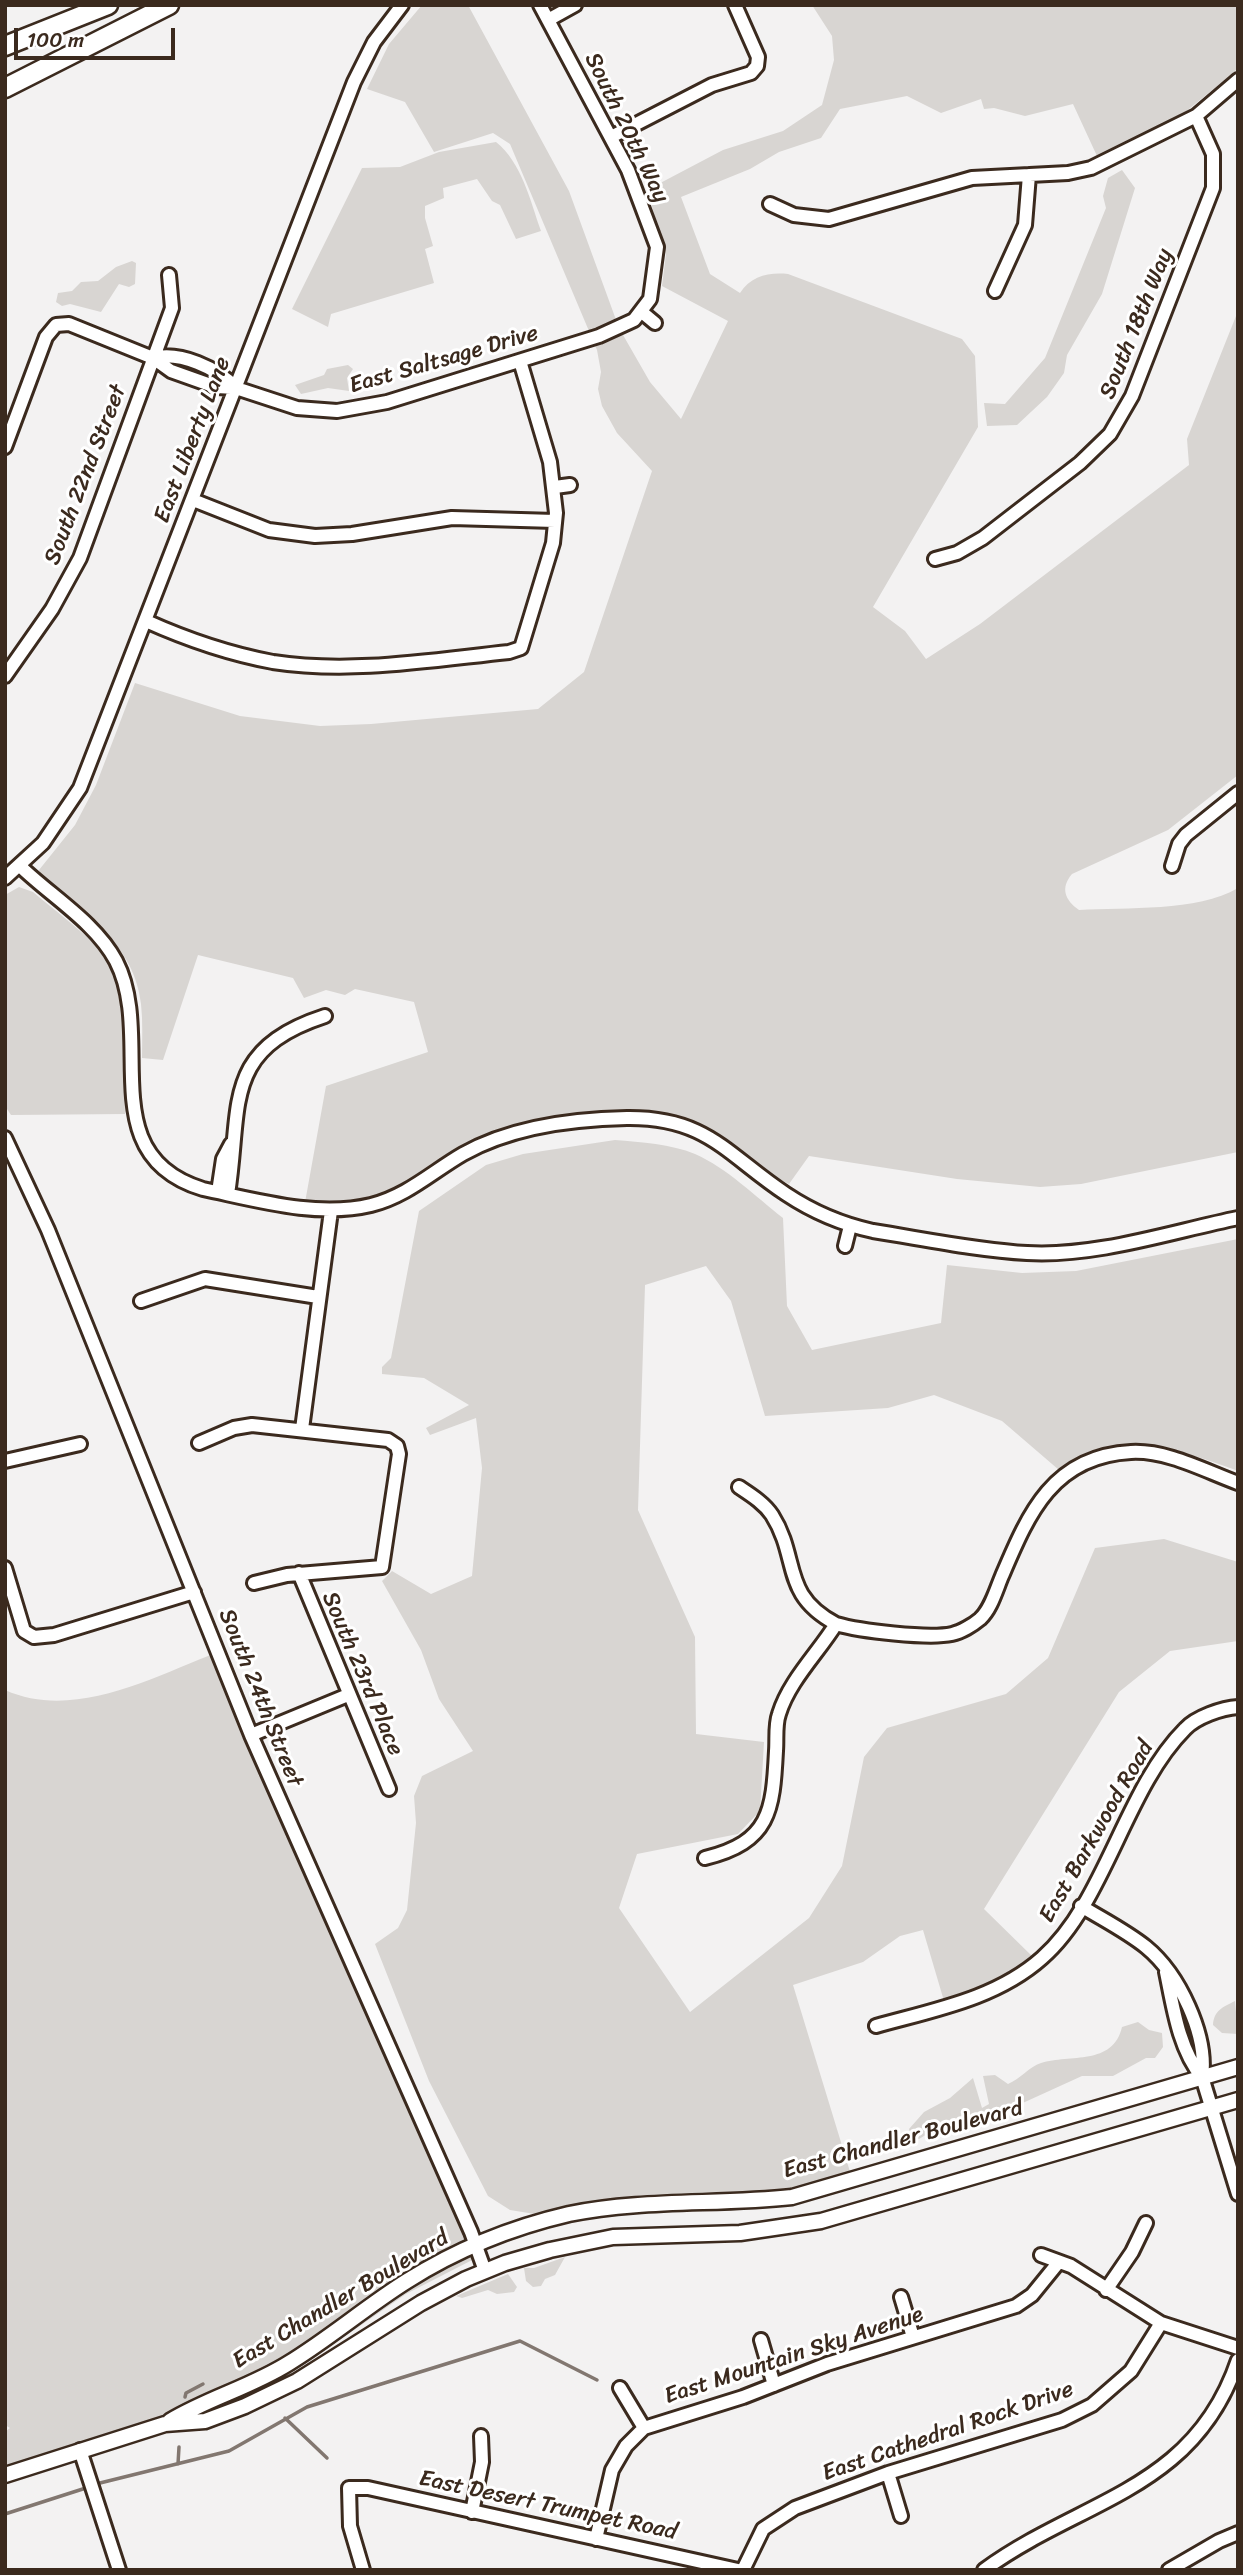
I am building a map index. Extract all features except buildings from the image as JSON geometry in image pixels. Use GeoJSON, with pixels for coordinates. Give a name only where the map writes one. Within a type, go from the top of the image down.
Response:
{"type":"FeatureCollection","features":[{"type":"Feature","properties":{"kind":"highway"},"geometry":{"type":"LineString","coordinates":[[5,46],[108,5]]}},
{"type":"Feature","properties":{"kind":"highway"},"geometry":{"type":"LineString","coordinates":[[5,88],[169,5]]}},
{"type":"Feature","properties":{"kind":"main road","name":"East Chandler Boulevard"},"geometry":{"type":"LineString","coordinates":[[165,2424],[200,2403],[264,2378],[408,2281],[476,2246],[542,2221],[607,2208],[733,2203],[792,2197],[1238,2067]]}},
{"type":"Feature","properties":{"kind":"main road","name":"East Chandler Boulevard"},"geometry":{"type":"LineString","coordinates":[[5,2475],[165,2424],[205,2421],[245,2406],[297,2381],[421,2303],[485,2271],[550,2250],[604,2239],[740,2233],[821,2221],[1238,2100]]}},
{"type":"Feature","properties":{"kind":"street","name":"East Liberty Lane"},"geometry":{"type":"LineString","coordinates":[[5,878],[21,867],[58,826],[75,799],[354,82],[374,42],[402,5]]}},
{"type":"Feature","properties":{"kind":"street","name":"South 20th Way"},"geometry":{"type":"LineString","coordinates":[[540,5],[611,137],[641,200],[657,247],[653,287],[643,313]]}},
{"type":"Feature","properties":{"kind":"street"},"geometry":{"type":"LineString","coordinates":[[548,20],[576,5]]}},
{"type":"Feature","properties":{"kind":"street"},"geometry":{"type":"LineString","coordinates":[[611,137],[712,85],[751,73],[757,66],[758,57],[735,5]]}},
{"type":"Feature","properties":{"kind":"street"},"geometry":{"type":"LineString","coordinates":[[770,204],[794,215],[830,219],[972,178],[1068,173],[1091,168],[1196,116],[1238,80]]}},
{"type":"Feature","properties":{"kind":"street","name":"South 18th Way"},"geometry":{"type":"LineString","coordinates":[[936,559],[969,547],[1080,463],[1102,443],[1126,410],[1213,188],[1213,154],[1196,116]]}},
{"type":"Feature","properties":{"kind":"street"},"geometry":{"type":"LineString","coordinates":[[995,291],[1025,225],[1029,176]]}},
{"type":"Feature","properties":{"kind":"street","name":"South 22nd Street"},"geometry":{"type":"LineString","coordinates":[[5,676],[52,609],[79,558],[172,308],[169,275]]}},
{"type":"Feature","properties":{"kind":"street","name":"East Saltsage Drive"},"geometry":{"type":"LineString","coordinates":[[5,447],[46,337],[56,325],[69,324],[153,358],[162,366],[185,377],[216,387],[236,388],[265,400],[317,411],[352,410],[520,360],[599,336],[643,313]]}},
{"type":"Feature","properties":{"kind":"street"},"geometry":{"type":"LineString","coordinates":[[643,313],[655,323]]}},
{"type":"Feature","properties":{"kind":"street","name":"East Saltsage Drive"},"geometry":{"type":"LineString","coordinates":[[153,358],[168,354],[223,375],[236,388]]}},
{"type":"Feature","properties":{"kind":"street"},"geometry":{"type":"LineString","coordinates":[[146,621],[172,632],[264,660],[327,666],[470,656],[521,648],[553,543],[555,487],[520,360]]}},
{"type":"Feature","properties":{"kind":"street"},"geometry":{"type":"LineString","coordinates":[[185,377],[190,362]]}},
{"type":"Feature","properties":{"kind":"street"},"geometry":{"type":"LineString","coordinates":[[555,487],[570,485]]}},
{"type":"Feature","properties":{"kind":"street"},"geometry":{"type":"LineString","coordinates":[[193,500],[269,530],[315,536],[352,534],[453,518],[555,521]]}},
{"type":"Feature","properties":{"kind":"street"},"geometry":{"type":"LineString","coordinates":[[1172,866],[1179,844],[1186,835],[1238,793]]}},
{"type":"Feature","properties":{"kind":"street"},"geometry":{"type":"LineString","coordinates":[[21,867],[80,920],[115,960],[129,997],[133,1114],[141,1140],[164,1168],[189,1185],[331,1210],[373,1205],[406,1192],[462,1155],[507,1133],[536,1127],[627,1118],[681,1125],[709,1136],[783,1193],[806,1207],[850,1226],[989,1248],[1054,1253],[1097,1247],[1238,1218]]}},
{"type":"Feature","properties":{"kind":"street"},"geometry":{"type":"LineString","coordinates":[[223,1193],[244,1078],[268,1043],[290,1028],[325,1016]]}},
{"type":"Feature","properties":{"kind":"street","name":"South 24th Street"},"geometry":{"type":"LineString","coordinates":[[5,1138],[48,1230],[251,1735],[485,2271]]}},
{"type":"Feature","properties":{"kind":"street"},"geometry":{"type":"LineString","coordinates":[[302,1429],[331,1210]]}},
{"type":"Feature","properties":{"kind":"street"},"geometry":{"type":"LineString","coordinates":[[845,1246],[850,1226]]}},
{"type":"Feature","properties":{"kind":"street"},"geometry":{"type":"LineString","coordinates":[[141,1301],[205,1279],[318,1297]]}},
{"type":"Feature","properties":{"kind":"street"},"geometry":{"type":"LineString","coordinates":[[199,1443],[234,1428],[251,1425],[388,1440],[397,1446],[399,1454],[382,1567],[299,1573],[254,1583]]}},
{"type":"Feature","properties":{"kind":"street"},"geometry":{"type":"LineString","coordinates":[[5,1461],[80,1444]]}},
{"type":"Feature","properties":{"kind":"street"},"geometry":{"type":"LineString","coordinates":[[739,1487],[762,1503],[780,1529],[796,1587],[807,1604],[836,1624],[936,1636],[954,1634],[973,1624],[990,1605],[1036,1504],[1067,1474],[1086,1463],[1132,1452],[1154,1455],[1238,1483]]}},
{"type":"Feature","properties":{"kind":"street"},"geometry":{"type":"LineString","coordinates":[[5,1568],[24,1631],[34,1637],[54,1635],[194,1592]]}},
{"type":"Feature","properties":{"kind":"street","name":"South 23rd Place"},"geometry":{"type":"LineString","coordinates":[[299,1573],[348,1695],[390,1789]]}},
{"type":"Feature","properties":{"kind":"street"},"geometry":{"type":"LineString","coordinates":[[705,1858],[732,1852],[758,1829],[767,1816],[773,1799],[778,1716],[785,1700],[836,1624]]}},
{"type":"Feature","properties":{"kind":"street"},"geometry":{"type":"LineString","coordinates":[[251,1735],[348,1695]]}},
{"type":"Feature","properties":{"kind":"street","name":"East Barkwood Road"},"geometry":{"type":"LineString","coordinates":[[876,2026],[955,2004],[1017,1977],[1055,1945],[1081,1906],[1161,1758],[1186,1727],[1225,1708],[1238,1707]]}},
{"type":"Feature","properties":{"kind":"street"},"geometry":{"type":"LineString","coordinates":[[1081,1906],[1148,1948],[1183,1990],[1205,2059],[1202,2077],[1238,2194]]}},
{"type":"Feature","properties":{"kind":"street"},"geometry":{"type":"LineString","coordinates":[[1106,2290],[1132,2252],[1146,2223]]}},
{"type":"Feature","properties":{"kind":"street"},"geometry":{"type":"LineString","coordinates":[[1041,2255],[1071,2266],[1161,2323],[1238,2348]]}},
{"type":"Feature","properties":{"kind":"street","name":"East Mountain Sky Avenue"},"geometry":{"type":"LineString","coordinates":[[596,2539],[612,2470],[626,2446],[644,2428],[774,2385],[827,2364],[1016,2306],[1032,2295],[1058,2263]]}},
{"type":"Feature","properties":{"kind":"street"},"geometry":{"type":"LineString","coordinates":[[901,2297],[913,2337]]}},
{"type":"Feature","properties":{"kind":"street","name":"East Cathedral Rock Drive"},"geometry":{"type":"LineString","coordinates":[[741,2570],[757,2538],[783,2514],[888,2473],[1040,2427],[1092,2405],[1130,2371],[1161,2323]]}},
{"type":"Feature","properties":{"kind":"street"},"geometry":{"type":"LineString","coordinates":[[761,2340],[774,2385]]}},
{"type":"Feature","properties":{"kind":"street"},"geometry":{"type":"LineString","coordinates":[[984,2570],[1033,2539],[1128,2491],[1160,2470],[1202,2426],[1223,2395],[1238,2360]]}},
{"type":"Feature","properties":{"kind":"street"},"geometry":{"type":"LineString","coordinates":[[620,2388],[644,2428]]}},
{"type":"Feature","properties":{"kind":"street"},"geometry":{"type":"LineString","coordinates":[[472,2512],[482,2462],[481,2436]]}},
{"type":"Feature","properties":{"kind":"street"},"geometry":{"type":"LineString","coordinates":[[79,2450],[119,2570]]}},
{"type":"Feature","properties":{"kind":"street"},"geometry":{"type":"LineString","coordinates":[[888,2473],[901,2516]]}},
{"type":"Feature","properties":{"kind":"street","name":"East Desert Trumpet Road"},"geometry":{"type":"LineString","coordinates":[[363,2570],[350,2526],[349,2488],[368,2488],[741,2570]]}},
{"type":"Feature","properties":{"kind":"street"},"geometry":{"type":"LineString","coordinates":[[1169,2570],[1238,2533]]}},
{"type":"Feature","properties":{"kind":"shaded area"},"geometry":{"type":"Polygon","coordinates":[[[422,5],[468,5],[569,191],[619,328],[650,382],[681,419],[728,321],[662,286],[666,254],[647,190],[723,150],[783,131],[822,105],[834,60],[832,36],[812,5],[1238,5],[1238,68],[1184,113],[1097,156],[1073,104],[1025,116],[994,108],[984,109],[981,99],[941,113],[907,96],[840,109],[821,138],[779,152],[750,169],[681,197],[710,274],[740,293],[744,287],[761,276],[788,274],[962,339],[975,356],[978,427],[873,607],[905,631],[926,659],[980,624],[1189,465],[1187,439],[1238,311],[1238,775],[1168,830],[1072,874],[1065,889],[1067,898],[1079,910],[1182,905],[1221,896],[1238,888],[1238,1152],[1081,1184],[1040,1187],[957,1179],[809,1156],[789,1184],[747,1164],[728,1148],[655,1120],[507,1133],[373,1205],[304,1208],[326,1086],[428,1052],[414,1002],[355,989],[345,995],[326,990],[304,998],[293,978],[198,955],[163,1060],[142,1058],[141,1004],[137,983],[129,964],[118,947],[90,916],[41,876],[39,870],[75,825],[96,785],[135,683],[240,716],[320,726],[538,709],[584,672],[652,471],[617,433],[602,406],[598,389],[601,372],[597,350],[510,144],[493,133],[434,152],[405,102],[367,89],[389,44],[422,5]]]}},
{"type":"Feature","properties":{"kind":"shaded area"},"geometry":{"type":"Polygon","coordinates":[[[496,142],[519,171],[541,231],[516,239],[500,205],[492,201],[477,179],[443,188],[444,198],[425,206],[425,218],[433,246],[425,249],[434,283],[331,314],[328,327],[292,309],[362,168],[400,167],[439,152],[496,142]]]}},
{"type":"Feature","properties":{"kind":"shaded area"},"geometry":{"type":"Polygon","coordinates":[[[1122,170],[1135,188],[1102,294],[1067,355],[1064,373],[1047,397],[1017,425],[987,426],[984,403],[1005,404],[1045,358],[1106,208],[1103,196],[1108,178],[1122,170]]]}},
{"type":"Feature","properties":{"kind":"shaded area"},"geometry":{"type":"Polygon","coordinates":[[[132,261],[136,263],[135,284],[129,287],[119,284],[101,312],[70,304],[62,306],[56,302],[58,293],[72,291],[81,282],[98,281],[116,267],[132,261]]]}},
{"type":"Feature","properties":{"kind":"shaded area"},"geometry":{"type":"Polygon","coordinates":[[[348,365],[353,369],[347,378],[349,391],[328,388],[301,394],[295,385],[324,375],[327,369],[348,365]]]}},
{"type":"Feature","properties":{"kind":"shaded area"},"geometry":{"type":"Polygon","coordinates":[[[19,887],[33,892],[75,926],[98,948],[111,966],[124,1006],[127,1050],[125,1114],[11,1115],[5,1106],[5,895],[19,887]]]}},
{"type":"Feature","properties":{"kind":"shaded area"},"geometry":{"type":"Polygon","coordinates":[[[615,1140],[666,1146],[695,1154],[730,1175],[783,1218],[787,1306],[812,1350],[941,1323],[947,1265],[1022,1273],[1076,1271],[1238,1239],[1238,1471],[1172,1450],[1138,1445],[1104,1448],[1059,1470],[1002,1421],[934,1395],[888,1408],[765,1416],[731,1301],[706,1266],[645,1285],[638,1510],[695,1637],[696,1734],[764,1742],[760,1811],[738,1834],[637,1854],[619,1908],[690,2012],[809,1918],[842,1866],[864,1757],[887,1728],[1006,1694],[1048,1658],[1095,1548],[1164,1539],[1238,1562],[1238,1641],[1170,1651],[1119,1692],[984,1909],[1033,1957],[990,1983],[944,2001],[923,1930],[900,1936],[863,1962],[793,1985],[851,2175],[736,2197],[541,2215],[510,2210],[488,2196],[429,2081],[375,1944],[398,1928],[407,1910],[416,1823],[414,1796],[422,1776],[473,1751],[439,1699],[421,1650],[382,1581],[392,1571],[431,1594],[472,1576],[482,1468],[476,1418],[430,1435],[426,1428],[469,1405],[424,1378],[382,1374],[382,1367],[391,1358],[419,1211],[486,1165],[523,1154],[615,1140]]]}},
{"type":"Feature","properties":{"kind":"shaded area"},"geometry":{"type":"Polygon","coordinates":[[[218,1652],[480,2256],[406,2294],[292,2373],[265,2386],[212,2410],[5,2475],[5,2432],[10,2428],[5,2425],[5,1690],[31,1698],[58,1701],[86,1698],[140,1683],[218,1652]]]}},
{"type":"Feature","properties":{"kind":"shaded area"},"geometry":{"type":"Polygon","coordinates":[[[1235,2001],[1238,2034],[1222,2033],[1213,2025],[1215,2016],[1223,2007],[1235,2001]]]}},
{"type":"Feature","properties":{"kind":"shaded area"},"geometry":{"type":"Polygon","coordinates":[[[1138,2022],[1149,2030],[1162,2033],[1163,2047],[1155,2058],[1146,2058],[1113,2076],[1082,2076],[1003,2112],[972,2117],[959,2126],[942,2125],[919,2139],[912,2138],[909,2129],[924,2112],[950,2098],[973,2078],[982,2108],[989,2104],[983,2076],[995,2075],[1008,2084],[1041,2063],[1100,2053],[1110,2048],[1122,2027],[1138,2022]]]}},
{"type":"Feature","properties":{"kind":"shaded area"},"geometry":{"type":"Polygon","coordinates":[[[565,2257],[555,2275],[545,2279],[541,2286],[533,2287],[526,2281],[524,2268],[534,2268],[565,2257]]]}},
{"type":"Feature","properties":{"kind":"shaded area"},"geometry":{"type":"Polygon","coordinates":[[[508,2274],[517,2287],[514,2292],[497,2294],[488,2290],[462,2298],[456,2296],[508,2274]]]}},
{"type":"Feature","properties":{"kind":"waterway"},"geometry":{"type":"LineString","coordinates":[[96,2484],[229,2451],[307,2407],[520,2341],[597,2380]]}},
{"type":"Feature","properties":{"kind":"waterway"},"geometry":{"type":"LineString","coordinates":[[185,2397],[186,2393],[203,2384]]}},
{"type":"Feature","properties":{"kind":"waterway"},"geometry":{"type":"LineString","coordinates":[[285,2418],[327,2458]]}},
{"type":"Feature","properties":{"kind":"waterway"},"geometry":{"type":"LineString","coordinates":[[178,2464],[179,2447]]}},
{"type":"Feature","properties":{"kind":"waterway"},"geometry":{"type":"LineString","coordinates":[[5,2514],[89,2487]]}}]}
